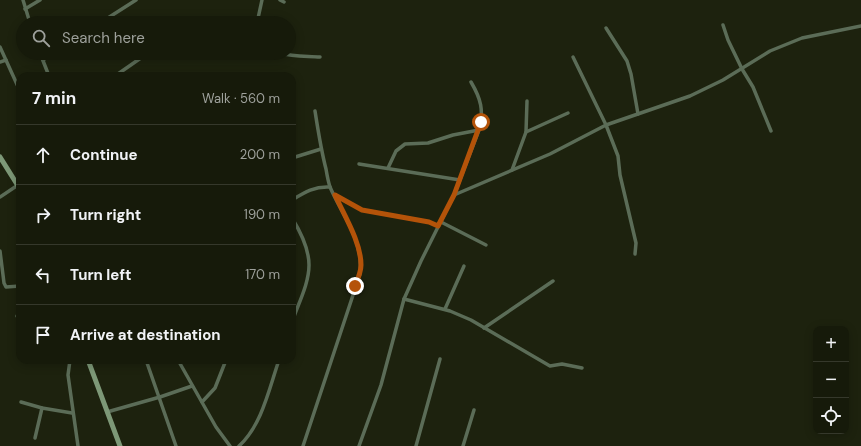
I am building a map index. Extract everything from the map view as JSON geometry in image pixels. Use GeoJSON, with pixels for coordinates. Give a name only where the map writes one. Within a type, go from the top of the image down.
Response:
{"type":"FeatureCollection","features":[{"type":"Feature","properties":{"kind":"street"},"geometry":{"type":"LineString","coordinates":[[23,0],[28,16]]}},
{"type":"Feature","properties":{"kind":"street"},"geometry":{"type":"LineString","coordinates":[[25,9],[40,0]]}},
{"type":"Feature","properties":{"kind":"street"},"geometry":{"type":"LineString","coordinates":[[111,16],[136,0]]}},
{"type":"Feature","properties":{"kind":"street"},"geometry":{"type":"LineString","coordinates":[[259,16],[262,0]]}},
{"type":"Feature","properties":{"kind":"street"},"geometry":{"type":"LineString","coordinates":[[280,0],[284,2]]}},
{"type":"Feature","properties":{"kind":"street"},"geometry":{"type":"LineString","coordinates":[[723,25],[728,40],[742,69],[753,87],[771,131]]}},
{"type":"Feature","properties":{"kind":"street"},"geometry":{"type":"LineString","coordinates":[[454,195],[550,154],[606,125],[690,96],[723,80],[770,51],[802,38],[861,26]]}},
{"type":"Feature","properties":{"kind":"street"},"geometry":{"type":"LineString","coordinates":[[606,28],[627,61],[631,74],[638,114]]}},
{"type":"Feature","properties":{"kind":"street"},"geometry":{"type":"LineString","coordinates":[[0,47],[16,82]]}},
{"type":"Feature","properties":{"kind":"street"},"geometry":{"type":"LineString","coordinates":[[296,55],[320,57]]}},
{"type":"Feature","properties":{"kind":"street"},"geometry":{"type":"LineString","coordinates":[[573,57],[606,125],[618,156],[620,175],[636,243],[635,254]]}},
{"type":"Feature","properties":{"kind":"street"},"geometry":{"type":"LineString","coordinates":[[0,62],[6,60]]}},
{"type":"Feature","properties":{"kind":"street"},"geometry":{"type":"LineString","coordinates":[[43,60],[48,72]]}},
{"type":"Feature","properties":{"kind":"street"},"geometry":{"type":"LineString","coordinates":[[121,72],[138,60]]}},
{"type":"Feature","properties":{"kind":"street"},"geometry":{"type":"LineString","coordinates":[[359,446],[381,385],[404,298],[454,195],[479,130],[482,105],[471,82]]}},
{"type":"Feature","properties":{"kind":"street"},"geometry":{"type":"LineString","coordinates":[[512,170],[526,132],[527,101]]}},
{"type":"Feature","properties":{"kind":"street"},"geometry":{"type":"LineString","coordinates":[[303,446],[360,274],[361,264],[360,252],[355,239],[330,187],[321,149],[315,111]]}},
{"type":"Feature","properties":{"kind":"street"},"geometry":{"type":"LineString","coordinates":[[526,132],[568,113]]}},
{"type":"Feature","properties":{"kind":"street"},"geometry":{"type":"LineString","coordinates":[[388,168],[396,151],[405,144],[428,142],[479,130]]}},
{"type":"Feature","properties":{"kind":"street"},"geometry":{"type":"LineString","coordinates":[[296,157],[321,149]]}},
{"type":"Feature","properties":{"kind":"street"},"geometry":{"type":"LineString","coordinates":[[0,156],[16,182]]}},
{"type":"Feature","properties":{"kind":"street"},"geometry":{"type":"LineString","coordinates":[[358,164],[460,180]]}},
{"type":"Feature","properties":{"kind":"street"},"geometry":{"type":"LineString","coordinates":[[296,197],[314,188],[330,187]]}},
{"type":"Feature","properties":{"kind":"street"},"geometry":{"type":"LineString","coordinates":[[0,197],[16,189]]}},
{"type":"Feature","properties":{"kind":"street"},"geometry":{"type":"LineString","coordinates":[[335,195],[362,210],[440,224],[486,245]]}},
{"type":"Feature","properties":{"kind":"street"},"geometry":{"type":"LineString","coordinates":[[296,226],[301,235],[309,264],[307,277],[296,310]]}},
{"type":"Feature","properties":{"kind":"street"},"geometry":{"type":"LineString","coordinates":[[0,251],[4,283],[6,287],[16,286]]}},
{"type":"Feature","properties":{"kind":"street"},"geometry":{"type":"LineString","coordinates":[[445,309],[464,266]]}},
{"type":"Feature","properties":{"kind":"street"},"geometry":{"type":"LineString","coordinates":[[484,328],[553,281]]}},
{"type":"Feature","properties":{"kind":"street"},"geometry":{"type":"LineString","coordinates":[[404,298],[435,308],[445,309],[471,320],[550,366],[562,364],[582,368]]}},
{"type":"Feature","properties":{"kind":"street"},"geometry":{"type":"LineString","coordinates":[[416,446],[440,359]]}},
{"type":"Feature","properties":{"kind":"street"},"geometry":{"type":"LineString","coordinates":[[69,364],[68,375],[72,413],[78,446]]}},
{"type":"Feature","properties":{"kind":"street"},"geometry":{"type":"LineString","coordinates":[[89,364],[120,446]]}},
{"type":"Feature","properties":{"kind":"street"},"geometry":{"type":"LineString","coordinates":[[148,364],[176,446]]}},
{"type":"Feature","properties":{"kind":"street"},"geometry":{"type":"LineString","coordinates":[[180,364],[216,426],[230,446]]}},
{"type":"Feature","properties":{"kind":"street"},"geometry":{"type":"LineString","coordinates":[[202,402],[215,388],[224,364]]}},
{"type":"Feature","properties":{"kind":"street"},"geometry":{"type":"LineString","coordinates":[[239,446],[248,438],[258,421],[278,364]]}},
{"type":"Feature","properties":{"kind":"street"},"geometry":{"type":"LineString","coordinates":[[107,412],[192,386]]}},
{"type":"Feature","properties":{"kind":"street"},"geometry":{"type":"LineString","coordinates":[[21,402],[42,408],[72,413]]}},
{"type":"Feature","properties":{"kind":"street"},"geometry":{"type":"LineString","coordinates":[[35,438],[42,408]]}},
{"type":"Feature","properties":{"kind":"street"},"geometry":{"type":"LineString","coordinates":[[463,446],[474,410]]}},
{"type":"Feature","properties":{"kind":"route"},"geometry":{"type":"LineString","coordinates":[[355,286],[360,274],[360,252],[335,195],[362,210],[429,222],[438,226],[454,195],[481,122]]}}]}
